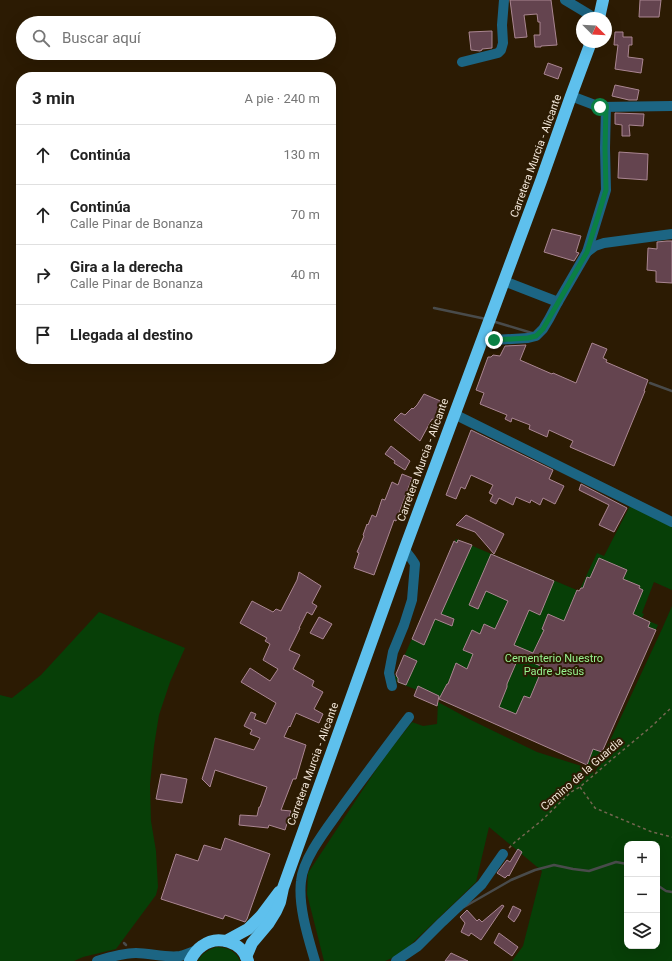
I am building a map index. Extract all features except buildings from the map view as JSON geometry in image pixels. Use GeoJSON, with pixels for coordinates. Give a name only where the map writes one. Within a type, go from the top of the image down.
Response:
{"type":"FeatureCollection","features":[{"type":"Feature","properties":{"kind":"highway"},"geometry":{"type":"LineString","coordinates":[[600,12],[603,0]]}},
{"type":"Feature","properties":{"kind":"highway","name":"Carretera Murcia - Alicante"},"geometry":{"type":"LineString","coordinates":[[247,959],[252,943],[268,924],[280,902],[282,888],[404,549],[485,333],[589,48]]}},
{"type":"Feature","properties":{"kind":"highway","name":"Carretera Murcia - Alicante"},"geometry":{"type":"LineString","coordinates":[[226,941],[248,928],[261,916],[282,888]]}},
{"type":"Feature","properties":{"kind":"highway"},"geometry":{"type":"LineString","coordinates":[[190,961],[197,950],[208,942],[214,941],[226,941],[238,947],[247,959]]}},
{"type":"Feature","properties":{"kind":"street"},"geometry":{"type":"LineString","coordinates":[[462,62],[501,50],[503,43],[502,25],[504,0]]}},
{"type":"Feature","properties":{"kind":"street"},"geometry":{"type":"LineString","coordinates":[[565,0],[585,12]]}},
{"type":"Feature","properties":{"kind":"street"},"geometry":{"type":"LineString","coordinates":[[571,96],[600,107],[672,106]]}},
{"type":"Feature","properties":{"kind":"street"},"geometry":{"type":"LineString","coordinates":[[485,333],[494,340],[528,338],[536,336],[543,329],[587,252],[606,190],[606,107]]}},
{"type":"Feature","properties":{"kind":"street"},"geometry":{"type":"LineString","coordinates":[[587,252],[595,246],[604,243],[672,234]]}},
{"type":"Feature","properties":{"kind":"street"},"geometry":{"type":"LineString","coordinates":[[504,281],[558,302]]}},
{"type":"Feature","properties":{"kind":"street"},"geometry":{"type":"LineString","coordinates":[[454,414],[672,522]]}},
{"type":"Feature","properties":{"kind":"street"},"geometry":{"type":"LineString","coordinates":[[392,686],[389,672],[394,652],[412,600],[415,564],[404,549]]}},
{"type":"Feature","properties":{"kind":"street"},"geometry":{"type":"LineString","coordinates":[[315,961],[301,905],[300,880],[307,859],[374,762],[409,717]]}},
{"type":"Feature","properties":{"kind":"street"},"geometry":{"type":"LineString","coordinates":[[396,961],[418,946],[482,884],[503,854]]}},
{"type":"Feature","properties":{"kind":"street"},"geometry":{"type":"LineString","coordinates":[[97,961],[122,954],[136,953],[180,956],[197,950]]}},
{"type":"Feature","properties":{"kind":"path","name":"Camino de la Guardia"},"geometry":{"type":"LineString","coordinates":[[503,854],[541,821],[571,792],[580,787],[610,760],[652,726],[672,707]]}},
{"type":"Feature","properties":{"kind":"path"},"geometry":{"type":"LineString","coordinates":[[580,787],[595,808],[652,832],[672,837]]}},
{"type":"Feature","properties":{"kind":"green space","name":"Cementerio Nuestro Padre Jesús"},"geometry":{"type":"Polygon","coordinates":[[[633,500],[672,521],[672,590],[654,582],[642,613],[644,614],[642,618],[658,625],[595,768],[397,682],[395,677],[456,539],[579,591],[597,553],[604,556],[633,500]]]}},
{"type":"Feature","properties":{"kind":"green space"},"geometry":{"type":"Polygon","coordinates":[[[672,606],[672,961],[512,961],[523,946],[542,871],[489,827],[476,882],[401,954],[385,961],[324,961],[307,894],[308,873],[383,759],[412,722],[423,726],[437,724],[438,702],[537,752],[594,770],[593,777],[672,606]]]}},
{"type":"Feature","properties":{"kind":"green space"},"geometry":{"type":"Polygon","coordinates":[[[99,612],[185,648],[170,682],[159,715],[154,746],[150,784],[151,821],[156,851],[158,887],[156,895],[116,949],[83,957],[74,961],[0,961],[0,695],[12,698],[41,675],[99,612]]]}},
{"type":"Feature","properties":{"kind":"green space"},"geometry":{"type":"Polygon","coordinates":[[[216,947],[231,950],[240,961],[198,961],[206,952],[216,947]]]}},
{"type":"Feature","properties":{"kind":"waterway"},"geometry":{"type":"LineString","coordinates":[[434,308],[486,319]]}},
{"type":"Feature","properties":{"kind":"waterway"},"geometry":{"type":"LineString","coordinates":[[492,321],[532,333]]}},
{"type":"Feature","properties":{"kind":"waterway"},"geometry":{"type":"LineString","coordinates":[[650,383],[672,391]]}},
{"type":"Feature","properties":{"kind":"waterway"},"geometry":{"type":"LineString","coordinates":[[464,907],[511,880],[535,870],[554,865],[589,871],[616,862],[624,863]]}},
{"type":"Feature","properties":{"kind":"waterway"},"geometry":{"type":"LineString","coordinates":[[660,887],[666,891],[672,892]]}},
{"type":"Feature","properties":{"kind":"route"},"geometry":{"type":"LineString","coordinates":[[494,340],[528,338],[536,336],[543,329],[587,252],[606,190],[606,107],[600,107]]}}]}
